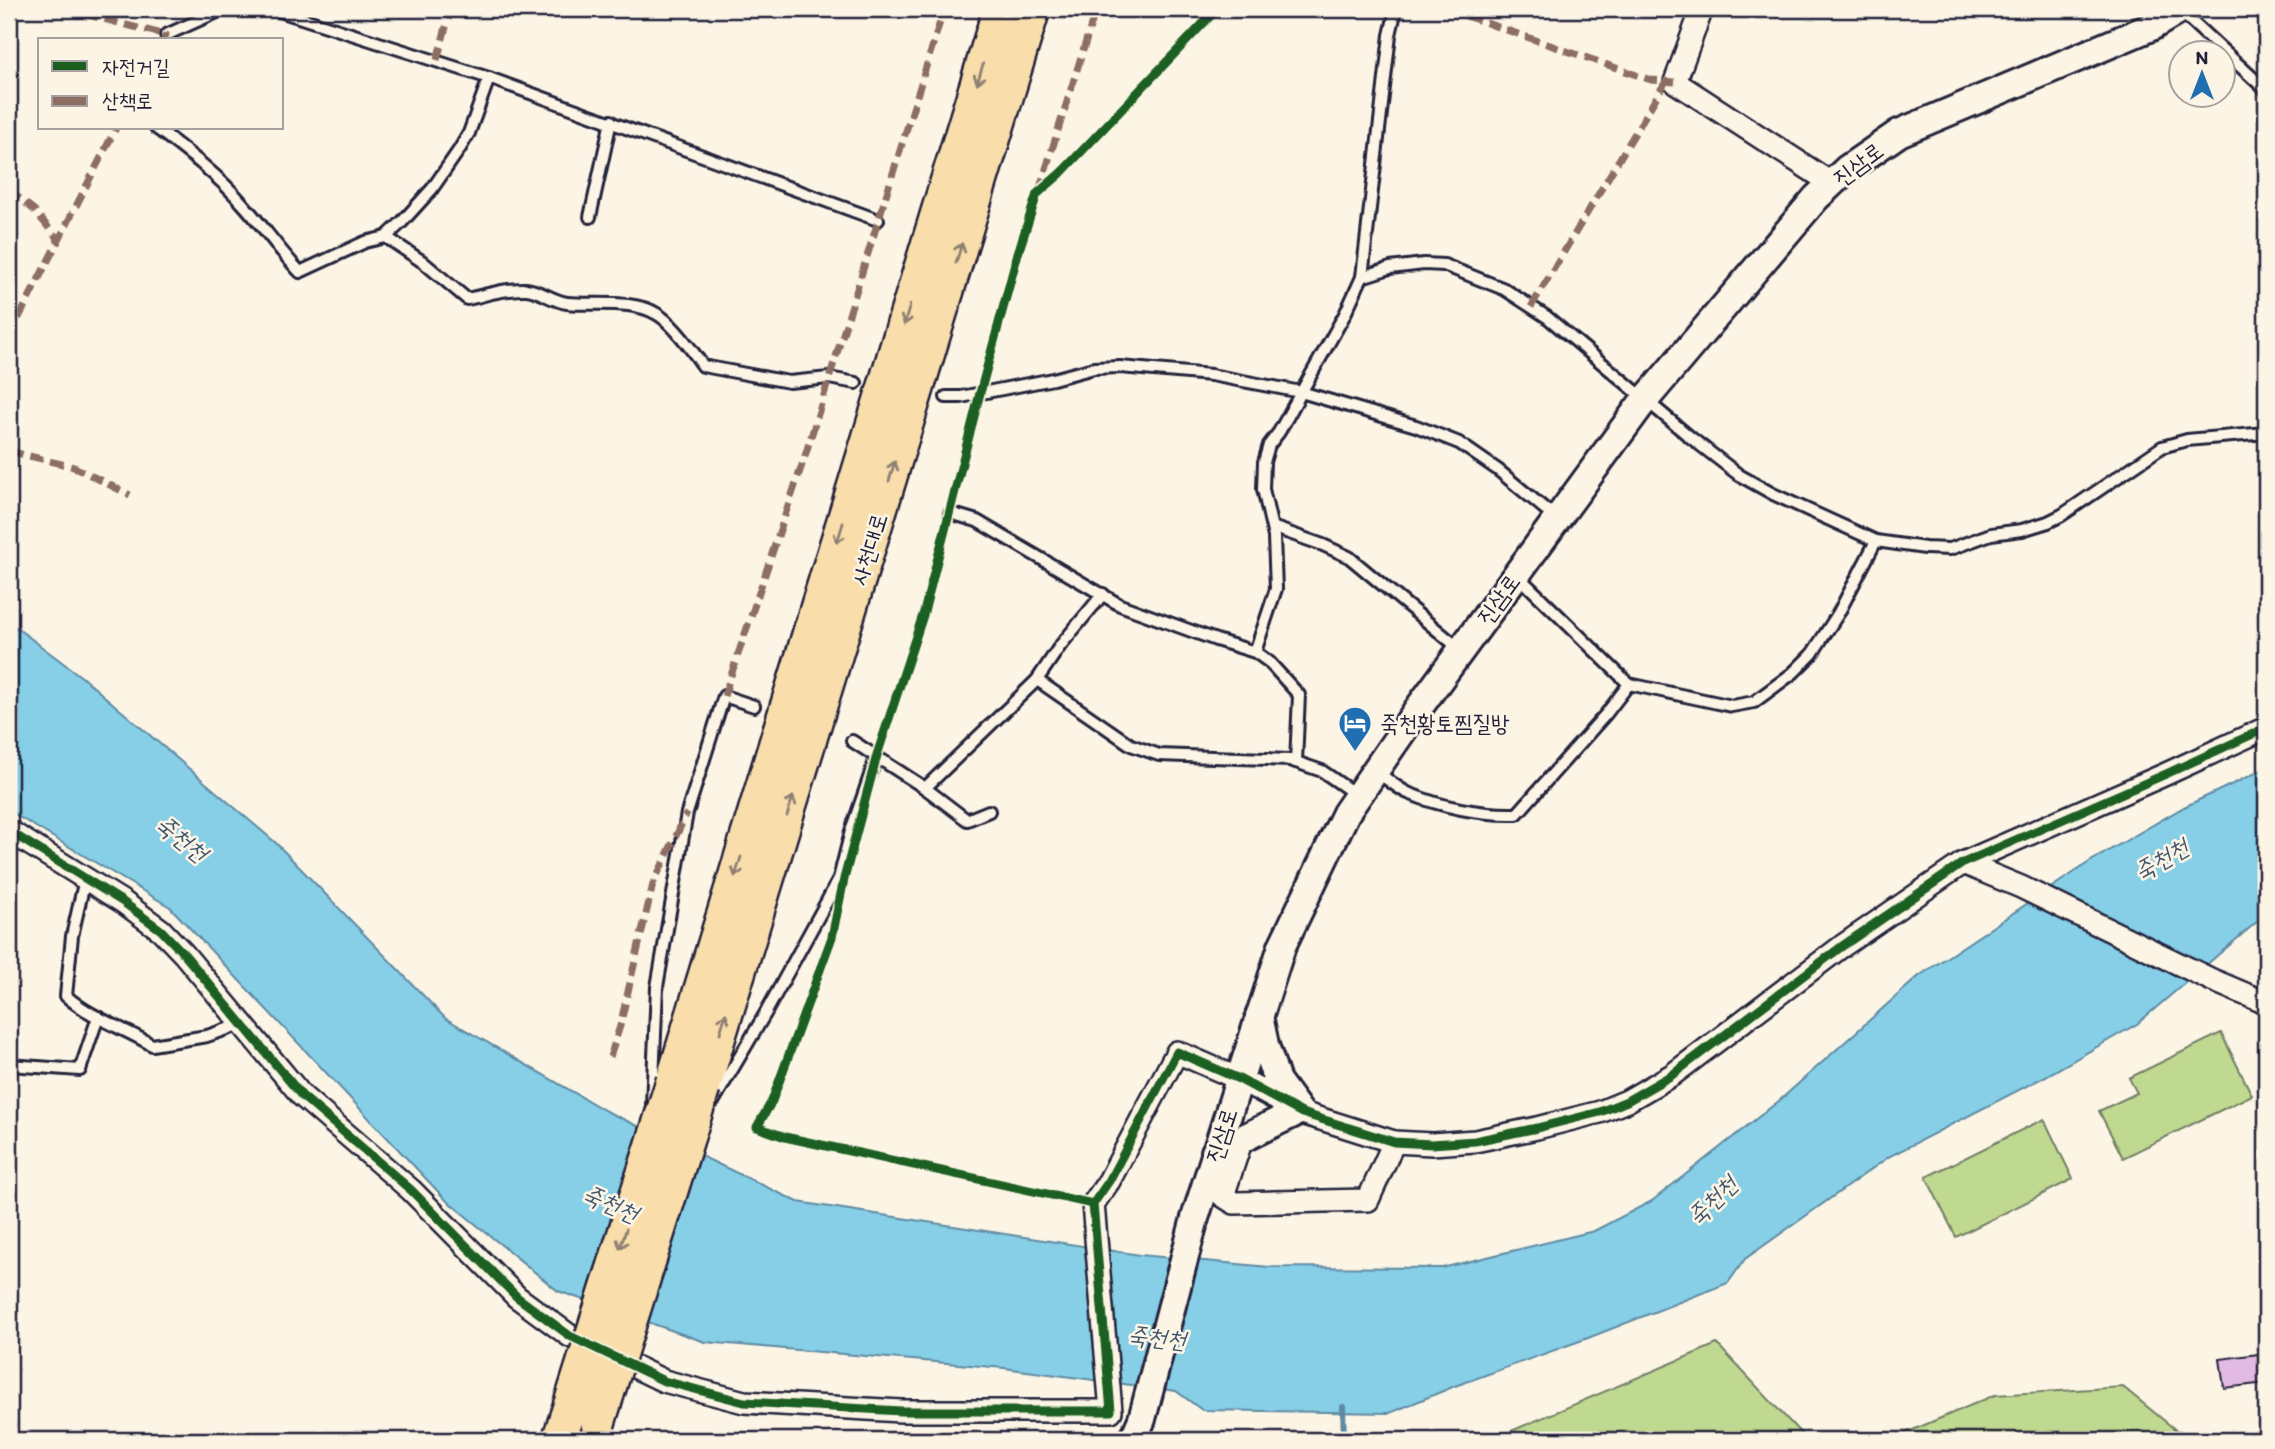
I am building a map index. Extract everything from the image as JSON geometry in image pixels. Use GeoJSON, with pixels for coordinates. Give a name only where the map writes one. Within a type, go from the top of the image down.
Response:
{"type":"FeatureCollection","features":[{"type":"Feature","properties":{"kind":"main road","name":"사천대로"},"geometry":{"type":"LineString","coordinates":[[688,1084],[1000,9]]}},
{"type":"Feature","properties":{"kind":"main road","name":"사천대로"},"geometry":{"type":"LineString","coordinates":[[688,1084],[1033,9]]}},
{"type":"Feature","properties":{"kind":"main road"},"geometry":{"type":"LineString","coordinates":[[579,1430],[688,1084]]}},
{"type":"Feature","properties":{"kind":"street"},"geometry":{"type":"LineString","coordinates":[[1702,9],[1675,82],[1832,183]]}},
{"type":"Feature","properties":{"kind":"street","name":"진삼로"},"geometry":{"type":"LineString","coordinates":[[1140,1421],[1195,1218],[1282,946],[1346,813],[1516,574],[1646,399],[1816,198],[1847,169],[1899,133],[2151,27],[2180,9]]}},
{"type":"Feature","properties":{"kind":"street"},"geometry":{"type":"LineString","coordinates":[[1110,1401],[1093,1204],[1109,1181],[1177,1052],[1239,1079],[1299,1111],[1394,1142],[1475,1141],[1600,1112],[1627,1101],[1671,1075],[1842,947],[1963,863],[2266,728]]}},
{"type":"Feature","properties":{"kind":"street"},"geometry":{"type":"LineString","coordinates":[[9,831],[161,930],[302,1096],[411,1190],[517,1297],[570,1336],[664,1381],[744,1402],[901,1411],[1110,1401],[1140,1421]]}},
{"type":"Feature","properties":{"kind":"street"},"geometry":{"type":"LineString","coordinates":[[1963,863],[2021,887],[2212,980],[2262,996]]}},
{"type":"Feature","properties":{"kind":"street"},"geometry":{"type":"LineString","coordinates":[[1259,1015],[1265,1045],[1277,1081],[1299,1111]]}},
{"type":"Feature","properties":{"kind":"street"},"geometry":{"type":"LineString","coordinates":[[1215,1152],[1299,1111]]}},
{"type":"Feature","properties":{"kind":"street"},"geometry":{"type":"LineString","coordinates":[[1241,1139],[1223,1196],[1234,1203],[1368,1200],[1394,1142]]}},
{"type":"Feature","properties":{"kind":"lane"},"geometry":{"type":"LineString","coordinates":[[166,34],[224,9]]}},
{"type":"Feature","properties":{"kind":"lane"},"geometry":{"type":"LineString","coordinates":[[274,9],[489,78],[878,220]]}},
{"type":"Feature","properties":{"kind":"lane"},"geometry":{"type":"LineString","coordinates":[[1255,652],[1276,589],[1272,527],[1263,489],[1265,462],[1269,445],[1345,314],[1362,277],[1390,35],[1396,9]]}},
{"type":"Feature","properties":{"kind":"lane"},"geometry":{"type":"LineString","coordinates":[[2180,9],[2266,90]]}},
{"type":"Feature","properties":{"kind":"lane"},"geometry":{"type":"LineString","coordinates":[[158,130],[224,184],[245,205],[300,272],[365,242],[386,237],[432,189],[459,150],[469,133],[489,78]]}},
{"type":"Feature","properties":{"kind":"lane"},"geometry":{"type":"LineString","coordinates":[[590,217],[611,121]]}},
{"type":"Feature","properties":{"kind":"lane"},"geometry":{"type":"LineString","coordinates":[[386,237],[423,262],[467,299],[508,290],[529,289],[555,301],[590,306],[636,306],[658,314],[703,366],[789,382],[830,378],[856,383]]}},
{"type":"Feature","properties":{"kind":"lane"},"geometry":{"type":"LineString","coordinates":[[1362,277],[1390,268],[1424,264],[1444,265],[1504,289],[1547,317],[1739,475],[1773,494],[1875,541],[1950,549],[1991,534],[2022,530],[2062,515],[2162,447],[2187,440],[2266,433]]}},
{"type":"Feature","properties":{"kind":"lane"},"geometry":{"type":"LineString","coordinates":[[946,397],[1029,384],[1094,368],[1120,367],[1211,375],[1301,392],[1416,426],[1459,443],[1557,519]]}},
{"type":"Feature","properties":{"kind":"lane"},"geometry":{"type":"LineString","coordinates":[[950,513],[977,521],[1120,605],[1255,652],[1269,662],[1299,695],[1296,762]]}},
{"type":"Feature","properties":{"kind":"lane"},"geometry":{"type":"LineString","coordinates":[[1272,527],[1349,557],[1461,650]]}},
{"type":"Feature","properties":{"kind":"lane"},"geometry":{"type":"LineString","coordinates":[[1516,574],[1629,684],[1732,706],[1754,702],[1793,673],[1812,654],[1838,614],[1875,541]]}},
{"type":"Feature","properties":{"kind":"lane"},"geometry":{"type":"LineString","coordinates":[[925,788],[1037,680],[1060,646],[1103,594]]}},
{"type":"Feature","properties":{"kind":"lane"},"geometry":{"type":"LineString","coordinates":[[1037,680],[1131,745],[1159,755],[1268,757],[1296,762],[1322,771],[1358,796]]}},
{"type":"Feature","properties":{"kind":"lane"},"geometry":{"type":"LineString","coordinates":[[1375,771],[1406,792],[1443,805],[1496,814],[1517,814],[1606,714],[1629,684]]}},
{"type":"Feature","properties":{"kind":"lane"},"geometry":{"type":"LineString","coordinates":[[667,1152],[657,987],[687,813],[724,696],[754,706]]}},
{"type":"Feature","properties":{"kind":"lane"},"geometry":{"type":"LineString","coordinates":[[852,741],[877,755],[967,820],[989,811]]}},
{"type":"Feature","properties":{"kind":"lane"},"geometry":{"type":"LineString","coordinates":[[667,1152],[765,1014],[839,879],[851,831],[877,755]]}},
{"type":"Feature","properties":{"kind":"lane"},"geometry":{"type":"LineString","coordinates":[[85,879],[72,936],[66,996],[98,1017],[128,1030],[152,1045],[207,1036],[242,1024]]}},
{"type":"Feature","properties":{"kind":"lane"},"geometry":{"type":"LineString","coordinates":[[9,1065],[80,1070],[98,1017]]}},
{"type":"Feature","properties":{"kind":"green space"},"geometry":{"type":"Polygon","coordinates":[[[2221,1033],[2252,1095],[2123,1158],[2099,1111],[2137,1093],[2129,1078],[2221,1033]]]}},
{"type":"Feature","properties":{"kind":"green space"},"geometry":{"type":"Polygon","coordinates":[[[2044,1119],[2073,1179],[1956,1237],[1926,1177],[2044,1119]]]}},
{"type":"Feature","properties":{"kind":"green space"},"geometry":{"type":"Polygon","coordinates":[[[1717,1344],[1807,1440],[1490,1440],[1717,1344]]]}},
{"type":"Feature","properties":{"kind":"green space"},"geometry":{"type":"Polygon","coordinates":[[[2123,1387],[2188,1440],[1889,1440],[1995,1395],[2123,1387]]]}},
{"type":"Feature","properties":{"kind":"water","name":"죽천천"},"geometry":{"type":"Polygon","coordinates":[[[9,622],[83,678],[276,843],[445,1018],[606,1111],[798,1202],[1140,1255],[1270,1267],[1442,1268],[1594,1231],[1652,1201],[1780,1100],[1919,976],[2091,861],[2184,807],[2266,768],[2266,914],[2137,1024],[2044,1077],[1890,1156],[1745,1259],[1728,1283],[1390,1413],[1202,1410],[1176,1391],[1004,1368],[705,1342],[558,1291],[446,1200],[170,907],[9,811],[9,622]]]}},
{"type":"Feature","properties":{"kind":"building"},"geometry":{"type":"Polygon","coordinates":[[[2266,1353],[2266,1383],[2224,1388],[2220,1359],[2266,1353]]]}},
{"type":"Feature","properties":{"kind":"waterway"},"geometry":{"type":"LineString","coordinates":[[1343,1407],[1344,1440]]}},
{"type":"Feature","properties":{"kind":"marked path"},"geometry":{"type":"LineString","coordinates":[[64,9],[166,35],[164,38]]}},
{"type":"Feature","properties":{"kind":"marked path"},"geometry":{"type":"LineString","coordinates":[[437,60],[451,9]]}},
{"type":"Feature","properties":{"kind":"marked path"},"geometry":{"type":"LineString","coordinates":[[724,696],[805,456],[944,9]]}},
{"type":"Feature","properties":{"kind":"marked path"},"geometry":{"type":"LineString","coordinates":[[1039,191],[1096,9]]}},
{"type":"Feature","properties":{"kind":"marked path"},"geometry":{"type":"LineString","coordinates":[[1446,9],[1651,80],[1675,82]]}},
{"type":"Feature","properties":{"kind":"marked path"},"geometry":{"type":"LineString","coordinates":[[1531,307],[1666,81]]}},
{"type":"Feature","properties":{"kind":"marked path"},"geometry":{"type":"LineString","coordinates":[[9,337],[115,130]]}},
{"type":"Feature","properties":{"kind":"marked path"},"geometry":{"type":"LineString","coordinates":[[9,190],[34,210],[58,239]]}},
{"type":"Feature","properties":{"kind":"marked path"},"geometry":{"type":"LineString","coordinates":[[9,451],[74,467],[130,495]]}},
{"type":"Feature","properties":{"kind":"marked path"},"geometry":{"type":"LineString","coordinates":[[610,1057],[620,1026],[653,884],[687,813]]}},
{"type":"Feature","properties":{"kind":"cycle path"},"geometry":{"type":"LineString","coordinates":[[1093,1204],[785,1137],[757,1127],[772,1101],[832,937],[844,879],[877,755],[924,612],[980,393],[1037,194],[1061,173],[1217,9]]}},
{"type":"Feature","properties":{"kind":"cycle path"},"geometry":{"type":"LineString","coordinates":[[9,831],[123,902],[161,930],[302,1096],[411,1190],[517,1297],[570,1336],[664,1381],[744,1402],[901,1411],[1111,1411],[1093,1204],[1109,1181],[1177,1052],[1239,1079],[1302,1113],[1394,1142],[1432,1144],[1475,1141],[1600,1112],[1627,1101],[1672,1075],[1841,947],[1963,863],[2266,728]]}},
{"type":"Feature","properties":{"kind":"place","name":"죽천황토찜질방"},"geometry":{"type":"Point","coordinates":[1355,753]}}]}
